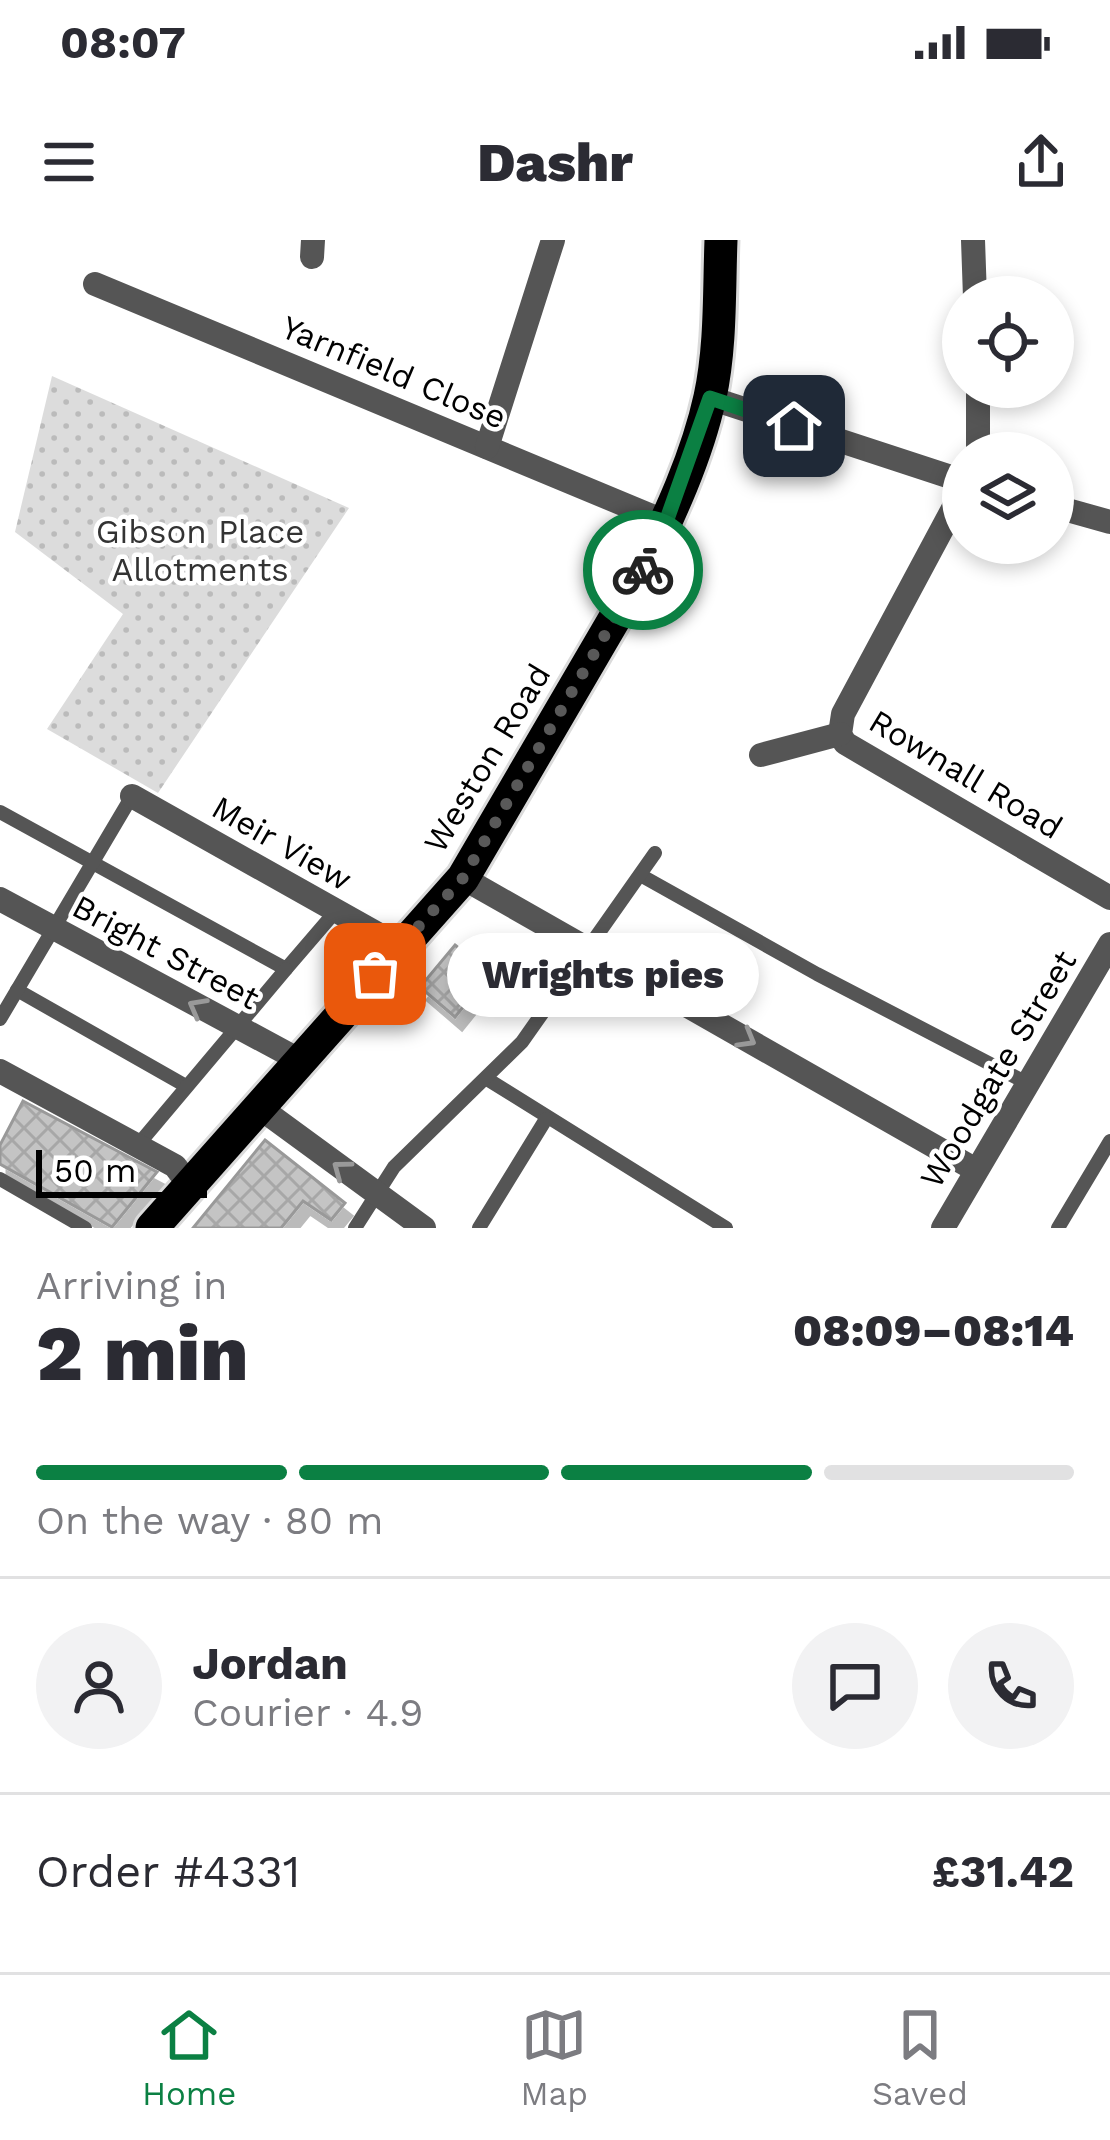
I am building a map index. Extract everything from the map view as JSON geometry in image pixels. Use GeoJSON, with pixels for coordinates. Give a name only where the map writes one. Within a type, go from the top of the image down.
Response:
{"type":"FeatureCollection","features":[{"type":"Feature","properties":{"kind":"highway","name":"Weston Road"},"geometry":{"type":"LineString","coordinates":[[152,1228],[463,878],[643,570],[666,522],[710,398],[721,240]]}},
{"type":"Feature","properties":{"kind":"street"},"geometry":{"type":"LineString","coordinates":[[487,447],[553,240]]}},
{"type":"Feature","properties":{"kind":"street"},"geometry":{"type":"LineString","coordinates":[[973,240],[974,276]]}},
{"type":"Feature","properties":{"kind":"street","name":"Yarnfield Close"},"geometry":{"type":"LineString","coordinates":[[95,284],[666,522]]}},
{"type":"Feature","properties":{"kind":"street"},"geometry":{"type":"LineString","coordinates":[[710,398],[942,479]]}},
{"type":"Feature","properties":{"kind":"street"},"geometry":{"type":"LineString","coordinates":[[1074,512],[1110,522]]}},
{"type":"Feature","properties":{"kind":"street","name":"Rownall Road"},"geometry":{"type":"LineString","coordinates":[[942,526],[843,714],[840,734],[845,743],[1110,898]]}},
{"type":"Feature","properties":{"kind":"street"},"geometry":{"type":"LineString","coordinates":[[761,755],[840,734]]}},
{"type":"Feature","properties":{"kind":"street","name":"Meir View"},"geometry":{"type":"LineString","coordinates":[[132,796],[399,946]]}},
{"type":"Feature","properties":{"kind":"street"},"geometry":{"type":"LineString","coordinates":[[463,878],[976,1170]]}},
{"type":"Feature","properties":{"kind":"street","name":"Bright Street"},"geometry":{"type":"LineString","coordinates":[[0,899],[301,1060]]}},
{"type":"Feature","properties":{"kind":"street","name":"Woodgate Street"},"geometry":{"type":"LineString","coordinates":[[943,1228],[1110,944]]}},
{"type":"Feature","properties":{"kind":"street"},"geometry":{"type":"LineString","coordinates":[[0,1070],[175,1166],[190,1186]]}},
{"type":"Feature","properties":{"kind":"street"},"geometry":{"type":"LineString","coordinates":[[260,1108],[424,1228]]}},
{"type":"Feature","properties":{"kind":"lane"},"geometry":{"type":"LineString","coordinates":[[0,1019],[132,796]]}},
{"type":"Feature","properties":{"kind":"lane"},"geometry":{"type":"LineString","coordinates":[[0,812],[286,969]]}},
{"type":"Feature","properties":{"kind":"lane"},"geometry":{"type":"LineString","coordinates":[[355,1228],[394,1167],[522,1042],[655,853]]}},
{"type":"Feature","properties":{"kind":"lane"},"geometry":{"type":"LineString","coordinates":[[642,876],[1027,1083]]}},
{"type":"Feature","properties":{"kind":"lane"},"geometry":{"type":"LineString","coordinates":[[137,1146],[335,912]]}},
{"type":"Feature","properties":{"kind":"lane"},"geometry":{"type":"LineString","coordinates":[[17,990],[186,1086]]}},
{"type":"Feature","properties":{"kind":"lane"},"geometry":{"type":"LineString","coordinates":[[487,1079],[726,1228]]}},
{"type":"Feature","properties":{"kind":"lane"},"geometry":{"type":"LineString","coordinates":[[479,1228],[546,1119]]}},
{"type":"Feature","properties":{"kind":"lane"},"geometry":{"type":"LineString","coordinates":[[1058,1228],[1110,1141]]}},
{"type":"Feature","properties":{"kind":"lane"},"geometry":{"type":"LineString","coordinates":[[0,1180],[85,1228]]}},
{"type":"Feature","properties":{"kind":"green space","name":"Gibson Place Allotments"},"geometry":{"type":"Polygon","coordinates":[[[52,376],[349,508],[158,793],[47,729],[123,614],[15,532],[52,376]]]}},
{"type":"Feature","properties":{"kind":"building"},"geometry":{"type":"Polygon","coordinates":[[[455,945],[490,974],[455,1017],[420,987],[455,945]]]}},
{"type":"Feature","properties":{"kind":"building"},"geometry":{"type":"Polygon","coordinates":[[[23,1101],[157,1172],[112,1227],[0,1164],[0,1145],[23,1101]]]}},
{"type":"Feature","properties":{"kind":"building"},"geometry":{"type":"Polygon","coordinates":[[[265,1140],[345,1203],[331,1220],[303,1201],[281,1228],[193,1228],[265,1140]]]}},
{"type":"Feature","properties":{"kind":"way so far"},"geometry":{"type":"LineString","coordinates":[[375,974],[463,878],[643,570]]}},
{"type":"Feature","properties":{"kind":"place","name":"Wrights pies"},"geometry":{"type":"Point","coordinates":[375,974]}},
{"type":"Feature","properties":{"kind":"route"},"geometry":{"type":"LineString","coordinates":[[643,570],[666,522],[710,398],[794,426]]}}]}
